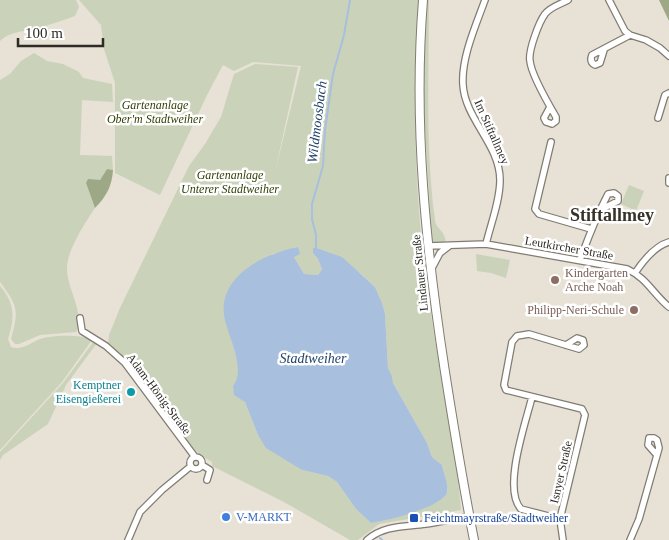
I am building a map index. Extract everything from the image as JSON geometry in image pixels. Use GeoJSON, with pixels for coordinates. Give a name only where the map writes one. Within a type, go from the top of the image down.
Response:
{"type":"FeatureCollection","features":[{"type":"Feature","properties":{"kind":"main road","name":"Lindauer Straße"},"geometry":{"type":"LineString","coordinates":[[423,0],[419,80],[421,176],[432,285],[456,447],[474,540]]}},
{"type":"Feature","properties":{"kind":"street","name":"Im Stiftallmey"},"geometry":{"type":"LineString","coordinates":[[484,0],[462,74],[467,102],[494,154],[500,179],[499,194],[486,244]]}},
{"type":"Feature","properties":{"kind":"street"},"geometry":{"type":"LineString","coordinates":[[550,107],[533,72],[530,52],[539,24],[546,13],[568,0]]}},
{"type":"Feature","properties":{"kind":"street"},"geometry":{"type":"LineString","coordinates":[[608,0],[622,26],[630,35],[646,40],[669,56]]}},
{"type":"Feature","properties":{"kind":"street"},"geometry":{"type":"LineString","coordinates":[[604,50],[630,35]]}},
{"type":"Feature","properties":{"kind":"street"},"geometry":{"type":"LineString","coordinates":[[658,118],[665,95],[669,93]]}},
{"type":"Feature","properties":{"kind":"street"},"geometry":{"type":"LineString","coordinates":[[551,142],[535,209],[540,214],[591,229]]}},
{"type":"Feature","properties":{"kind":"street"},"geometry":{"type":"LineString","coordinates":[[669,178],[669,183]]}},
{"type":"Feature","properties":{"kind":"street"},"geometry":{"type":"LineString","coordinates":[[580,260],[600,210]]}},
{"type":"Feature","properties":{"kind":"street"},"geometry":{"type":"LineString","coordinates":[[635,273],[650,254],[669,242]]}},
{"type":"Feature","properties":{"kind":"street","name":"Leutkircher Straße"},"geometry":{"type":"LineString","coordinates":[[428,246],[486,244],[618,267],[635,273],[651,286],[669,307]]}},
{"type":"Feature","properties":{"kind":"street"},"geometry":{"type":"LineString","coordinates":[[431,272],[440,253],[450,245]]}},
{"type":"Feature","properties":{"kind":"street","name":"Adam-Hönig-Straße"},"geometry":{"type":"LineString","coordinates":[[80,318],[82,331],[106,346],[125,362],[195,457]]}},
{"type":"Feature","properties":{"kind":"street"},"geometry":{"type":"LineString","coordinates":[[560,519],[521,509],[517,505],[513,476],[532,397],[506,390],[504,385],[512,342],[517,336],[525,334],[566,345]]}},
{"type":"Feature","properties":{"kind":"street","name":"Isnyer Straße"},"geometry":{"type":"LineString","coordinates":[[532,397],[582,409],[585,415],[560,519],[563,540]]}},
{"type":"Feature","properties":{"kind":"street"},"geometry":{"type":"LineString","coordinates":[[630,540],[639,519],[656,454]]}},
{"type":"Feature","properties":{"kind":"street"},"geometry":{"type":"LineString","coordinates":[[191,466],[190,461],[195,457],[200,458],[202,465],[210,470],[207,480]]}},
{"type":"Feature","properties":{"kind":"street"},"geometry":{"type":"LineString","coordinates":[[191,466],[196,469],[202,465]]}},
{"type":"Feature","properties":{"kind":"street"},"geometry":{"type":"LineString","coordinates":[[128,540],[140,512],[162,490],[191,466]]}},
{"type":"Feature","properties":{"kind":"street"},"geometry":{"type":"LineString","coordinates":[[367,540],[392,526],[427,524],[469,516]]}},
{"type":"Feature","properties":{"kind":"green space"},"geometry":{"type":"Polygon","coordinates":[[[0,0],[76,0],[79,7],[75,16],[13,34],[0,41],[0,0]]]}},
{"type":"Feature","properties":{"kind":"green space"},"geometry":{"type":"Polygon","coordinates":[[[79,0],[420,0],[415,118],[421,237],[431,315],[456,461],[461,510],[379,524],[358,540],[350,540],[284,502],[212,466],[212,462],[194,449],[108,345],[109,335],[120,308],[189,166],[221,117],[234,74],[255,64],[298,67],[275,172],[301,66],[253,62],[234,71],[223,65],[160,195],[115,173],[115,83],[104,49],[101,25],[79,0]],[[298,247],[272,254],[224,313],[238,363],[239,375],[233,390],[245,402],[258,435],[302,470],[328,476],[337,482],[356,509],[371,523],[386,520],[439,501],[448,490],[442,465],[432,457],[427,443],[393,383],[388,368],[385,314],[375,287],[360,273],[313,253],[322,269],[318,275],[304,274],[294,257],[298,247]]]}},
{"type":"Feature","properties":{"kind":"green space"},"geometry":{"type":"Polygon","coordinates":[[[426,0],[429,0],[428,110],[432,193],[436,223],[444,234],[446,243],[432,243],[422,80],[426,0]]]}},
{"type":"Feature","properties":{"kind":"green space"},"geometry":{"type":"Polygon","coordinates":[[[659,0],[669,0],[669,21],[659,0]]]}},
{"type":"Feature","properties":{"kind":"green space"},"geometry":{"type":"Polygon","coordinates":[[[34,53],[47,61],[63,64],[79,72],[83,78],[112,84],[113,102],[82,100],[80,155],[112,156],[113,170],[107,169],[100,180],[86,183],[95,208],[77,237],[68,261],[69,283],[79,317],[76,332],[40,335],[15,344],[11,339],[16,315],[14,303],[0,282],[0,80],[10,74],[21,61],[34,53]]]}},
{"type":"Feature","properties":{"kind":"green space"},"geometry":{"type":"Polygon","coordinates":[[[107,169],[113,170],[110,186],[95,208],[86,183],[88,179],[100,180],[107,169]]]}},
{"type":"Feature","properties":{"kind":"green space"},"geometry":{"type":"Polygon","coordinates":[[[629,185],[644,191],[636,211],[621,204],[629,185]]]}},
{"type":"Feature","properties":{"kind":"green space"},"geometry":{"type":"Polygon","coordinates":[[[476,254],[510,260],[506,278],[477,271],[476,254]]]}},
{"type":"Feature","properties":{"kind":"green space"},"geometry":{"type":"Polygon","coordinates":[[[0,286],[11,305],[12,324],[8,339],[11,347],[19,348],[40,339],[59,336],[74,336],[92,340],[62,382],[0,450],[0,286]]]}},
{"type":"Feature","properties":{"kind":"green space"},"geometry":{"type":"Polygon","coordinates":[[[94,341],[97,343],[66,385],[48,424],[3,455],[0,460],[0,452],[63,383],[94,341]]]}},
{"type":"Feature","properties":{"kind":"water","name":"Stadtweiher"},"geometry":{"type":"Polygon","coordinates":[[[298,247],[300,254],[294,257],[304,274],[318,275],[322,269],[313,253],[313,248],[316,248],[342,257],[375,287],[385,314],[388,368],[393,383],[427,443],[432,457],[442,465],[447,482],[447,492],[436,503],[413,512],[371,523],[356,509],[337,482],[328,476],[302,470],[266,448],[258,435],[245,402],[234,395],[233,386],[237,379],[238,371],[237,361],[224,315],[224,301],[229,288],[247,268],[272,255],[298,247]]]}},
{"type":"Feature","properties":{"kind":"waterway","name":"Wildmoosbach"},"geometry":{"type":"LineString","coordinates":[[316,248],[312,204],[323,166],[325,130],[333,74],[344,35],[350,0]]}},
{"type":"Feature","properties":{"kind":"place","name":"Kindergarten Arche Noah"},"geometry":{"type":"Point","coordinates":[555,280]}},
{"type":"Feature","properties":{"kind":"place","name":"Philipp-Neri-Schule"},"geometry":{"type":"Point","coordinates":[634,310]}},
{"type":"Feature","properties":{"kind":"place","name":"Kemptner Eisengießerei"},"geometry":{"type":"Point","coordinates":[131,392]}},
{"type":"Feature","properties":{"kind":"place","name":"V-MARKT"},"geometry":{"type":"Point","coordinates":[226,517]}},
{"type":"Feature","properties":{"kind":"place","name":"Feichtmayrstraße/Stadtweiher"},"geometry":{"type":"Point","coordinates":[414,518]}},
{"type":"Feature","properties":{"kind":"district","name":"Stiftallmey"},"geometry":{"type":"Point","coordinates":[612,215]}},
{"type":"Feature","properties":{"kind":"park label","name":"Gartenanlage Ober'm Stadtweiher"},"geometry":{"type":"Point","coordinates":[155,112]}},
{"type":"Feature","properties":{"kind":"park label","name":"Gartenanlage Unterer Stadtweiher"},"geometry":{"type":"Point","coordinates":[230,182]}}]}
